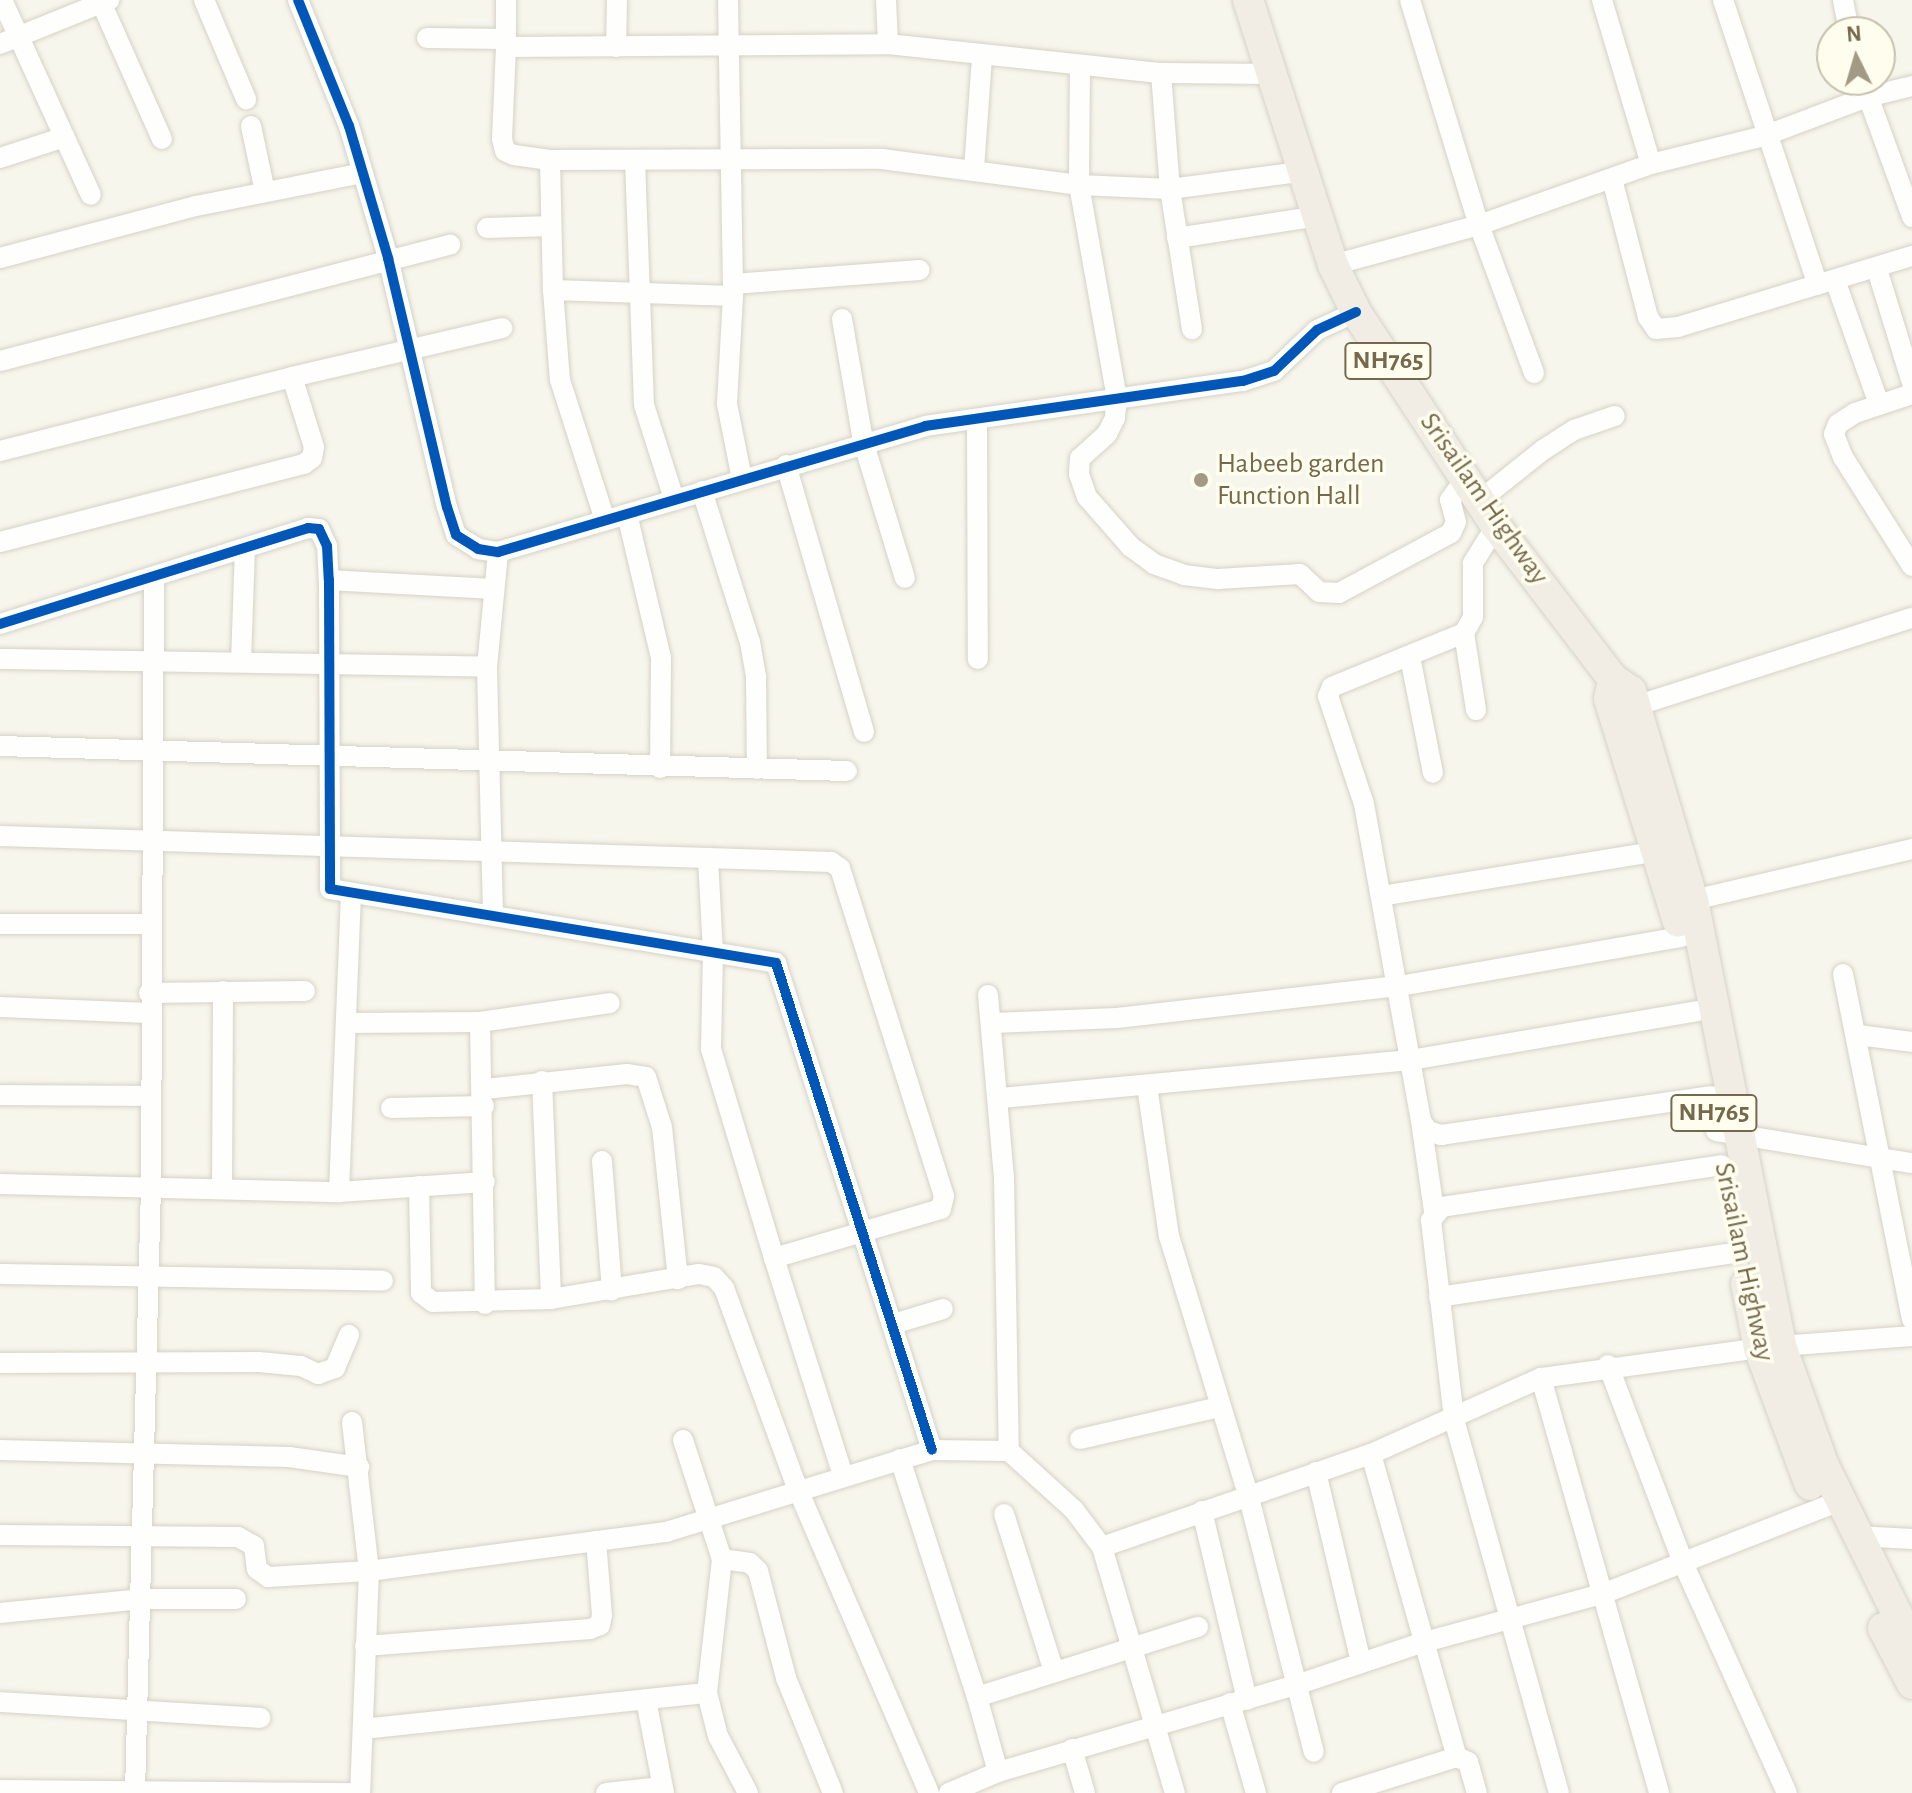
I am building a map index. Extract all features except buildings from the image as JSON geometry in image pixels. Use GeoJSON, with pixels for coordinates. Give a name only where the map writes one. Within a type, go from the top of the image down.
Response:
{"type":"FeatureCollection","features":[{"type":"Feature","properties":{"kind":"highway","name":"Srisailam Highway"},"geometry":{"type":"LineString","coordinates":[[1248,0],[1306,171],[1333,265],[1356,312],[1496,526],[1613,679],[1609,699],[1625,709],[1693,900],[1727,1132],[1770,1347]]}},
{"type":"Feature","properties":{"kind":"highway","name":"Srisailam Highway"},"geometry":{"type":"LineString","coordinates":[[1625,709],[1658,851],[1682,937],[1698,1011],[1711,1096],[1727,1132],[1722,1165],[1739,1252],[1770,1347],[1831,1505],[1912,1684]]}},
{"type":"Feature","properties":{"kind":"highway","name":"Srisailam Highway"},"geometry":{"type":"LineString","coordinates":[[1831,1505],[1857,1536],[1912,1644]]}},
{"type":"Feature","properties":{"kind":"street"},"geometry":{"type":"LineString","coordinates":[[2,0],[9,41],[65,137],[91,195]]}},
{"type":"Feature","properties":{"kind":"street"},"geometry":{"type":"LineString","coordinates":[[204,0],[246,99]]}},
{"type":"Feature","properties":{"kind":"street"},"geometry":{"type":"LineString","coordinates":[[298,0],[363,173],[388,258],[456,535],[478,549],[498,552],[863,441],[977,419],[1274,371],[1317,330],[1356,312]]}},
{"type":"Feature","properties":{"kind":"street"},"geometry":{"type":"LineString","coordinates":[[506,0],[505,151],[550,160],[730,157],[882,159],[1079,185],[1170,189],[1306,171]]}},
{"type":"Feature","properties":{"kind":"street"},"geometry":{"type":"LineString","coordinates":[[616,47],[617,0]]}},
{"type":"Feature","properties":{"kind":"street"},"geometry":{"type":"LineString","coordinates":[[728,0],[733,290],[727,404],[742,479]]}},
{"type":"Feature","properties":{"kind":"street"},"geometry":{"type":"LineString","coordinates":[[886,0],[888,44]]}},
{"type":"Feature","properties":{"kind":"street"},"geometry":{"type":"LineString","coordinates":[[1410,0],[1479,225],[1534,373]]}},
{"type":"Feature","properties":{"kind":"street"},"geometry":{"type":"LineString","coordinates":[[1602,0],[1651,164]]}},
{"type":"Feature","properties":{"kind":"street"},"geometry":{"type":"LineString","coordinates":[[1723,0],[1764,136],[1879,404]]}},
{"type":"Feature","properties":{"kind":"street"},"geometry":{"type":"LineString","coordinates":[[9,41],[104,1],[162,139]]}},
{"type":"Feature","properties":{"kind":"street"},"geometry":{"type":"LineString","coordinates":[[427,38],[616,47],[888,44],[982,57],[1161,73],[1274,74]]}},
{"type":"Feature","properties":{"kind":"street"},"geometry":{"type":"LineString","coordinates":[[974,169],[982,57]]}},
{"type":"Feature","properties":{"kind":"street"},"geometry":{"type":"LineString","coordinates":[[1080,66],[1079,185],[1117,398],[1107,434],[1080,458],[1087,497],[1131,547],[1154,564],[1184,575],[1218,579],[1300,574],[1319,592],[1339,593],[1451,533],[1456,522],[1450,500],[1574,430],[1615,416]]}},
{"type":"Feature","properties":{"kind":"street"},"geometry":{"type":"LineString","coordinates":[[1161,73],[1170,189],[1192,329]]}},
{"type":"Feature","properties":{"kind":"street"},"geometry":{"type":"LineString","coordinates":[[1333,265],[1479,225],[1651,164],[1764,136],[1847,96]]}},
{"type":"Feature","properties":{"kind":"street"},"geometry":{"type":"LineString","coordinates":[[1867,96],[1912,217]]}},
{"type":"Feature","properties":{"kind":"street"},"geometry":{"type":"LineString","coordinates":[[251,126],[265,192]]}},
{"type":"Feature","properties":{"kind":"street"},"geometry":{"type":"LineString","coordinates":[[0,158],[65,137]]}},
{"type":"Feature","properties":{"kind":"street"},"geometry":{"type":"LineString","coordinates":[[550,160],[553,290],[560,380],[605,520]]}},
{"type":"Feature","properties":{"kind":"street"},"geometry":{"type":"LineString","coordinates":[[635,160],[637,291],[644,405],[674,499]]}},
{"type":"Feature","properties":{"kind":"street"},"geometry":{"type":"LineString","coordinates":[[0,258],[265,192],[363,173]]}},
{"type":"Feature","properties":{"kind":"street"},"geometry":{"type":"LineString","coordinates":[[1612,179],[1648,317],[1656,329],[1678,327],[1912,256]]}},
{"type":"Feature","properties":{"kind":"street"},"geometry":{"type":"LineString","coordinates":[[1177,238],[1319,216]]}},
{"type":"Feature","properties":{"kind":"street"},"geometry":{"type":"LineString","coordinates":[[487,228],[551,226]]}},
{"type":"Feature","properties":{"kind":"street"},"geometry":{"type":"LineString","coordinates":[[0,361],[388,258],[450,245]]}},
{"type":"Feature","properties":{"kind":"street"},"geometry":{"type":"LineString","coordinates":[[1877,269],[1912,383]]}},
{"type":"Feature","properties":{"kind":"street"},"geometry":{"type":"LineString","coordinates":[[553,290],[733,290],[919,270]]}},
{"type":"Feature","properties":{"kind":"street"},"geometry":{"type":"LineString","coordinates":[[842,319],[863,441],[905,578]]}},
{"type":"Feature","properties":{"kind":"street"},"geometry":{"type":"LineString","coordinates":[[0,451],[502,328]]}},
{"type":"Feature","properties":{"kind":"street"},"geometry":{"type":"LineString","coordinates":[[0,542],[304,464],[312,458],[314,447],[292,377]]}},
{"type":"Feature","properties":{"kind":"street"},"geometry":{"type":"LineString","coordinates":[[1912,394],[1879,404],[1838,424],[1834,434],[1843,457],[1912,566]]}},
{"type":"Feature","properties":{"kind":"street"},"geometry":{"type":"LineString","coordinates":[[977,419],[978,659]]}},
{"type":"Feature","properties":{"kind":"street"},"geometry":{"type":"LineString","coordinates":[[786,465],[864,732]]}},
{"type":"Feature","properties":{"kind":"street"},"geometry":{"type":"LineString","coordinates":[[702,491],[750,642],[756,677],[757,769]]}},
{"type":"Feature","properties":{"kind":"street"},"geometry":{"type":"LineString","coordinates":[[627,514],[661,658],[660,768]]}},
{"type":"Feature","properties":{"kind":"street"},"geometry":{"type":"LineString","coordinates":[[1496,526],[1473,563],[1473,617],[1464,633],[1332,687],[1328,696],[1364,804],[1400,986],[1434,1211],[1439,1297],[1454,1419],[1514,1619],[1559,1793]]}},
{"type":"Feature","properties":{"kind":"street"},"geometry":{"type":"LineString","coordinates":[[0,623],[319,529],[327,546],[329,580],[326,754],[329,843],[326,882],[330,889],[776,963],[932,1450]]}},
{"type":"Feature","properties":{"kind":"street"},"geometry":{"type":"LineString","coordinates":[[241,662],[245,549]]}},
{"type":"Feature","properties":{"kind":"street"},"geometry":{"type":"LineString","coordinates":[[493,914],[488,847],[487,667],[498,552]]}},
{"type":"Feature","properties":{"kind":"street"},"geometry":{"type":"LineString","coordinates":[[135,1793],[134,1708],[142,1599],[146,1276],[151,1187],[148,1096],[154,579]]}},
{"type":"Feature","properties":{"kind":"street"},"geometry":{"type":"LineString","coordinates":[[329,580],[493,589]]}},
{"type":"Feature","properties":{"kind":"street"},"geometry":{"type":"LineString","coordinates":[[1625,709],[1912,618]]}},
{"type":"Feature","properties":{"kind":"street"},"geometry":{"type":"LineString","coordinates":[[1464,633],[1476,710]]}},
{"type":"Feature","properties":{"kind":"street"},"geometry":{"type":"LineString","coordinates":[[1410,657],[1433,773]]}},
{"type":"Feature","properties":{"kind":"street"},"geometry":{"type":"LineString","coordinates":[[0,659],[487,667]]}},
{"type":"Feature","properties":{"kind":"street"},"geometry":{"type":"LineString","coordinates":[[0,746],[326,754],[660,768],[847,771]]}},
{"type":"Feature","properties":{"kind":"street"},"geometry":{"type":"LineString","coordinates":[[0,836],[151,842],[488,847],[831,862],[840,868],[945,1203],[863,1232],[774,1258]]}},
{"type":"Feature","properties":{"kind":"street"},"geometry":{"type":"LineString","coordinates":[[1693,900],[1912,849]]}},
{"type":"Feature","properties":{"kind":"street"},"geometry":{"type":"LineString","coordinates":[[1381,896],[1658,851]]}},
{"type":"Feature","properties":{"kind":"street"},"geometry":{"type":"LineString","coordinates":[[708,858],[713,953],[711,1049],[843,1476]]}},
{"type":"Feature","properties":{"kind":"street"},"geometry":{"type":"LineString","coordinates":[[339,1192],[351,893]]}},
{"type":"Feature","properties":{"kind":"street"},"geometry":{"type":"LineString","coordinates":[[0,924],[150,924]]}},
{"type":"Feature","properties":{"kind":"street"},"geometry":{"type":"LineString","coordinates":[[993,1023],[1117,1018],[1400,986],[1682,937]]}},
{"type":"Feature","properties":{"kind":"street"},"geometry":{"type":"LineString","coordinates":[[1843,974],[1858,1035],[1912,1319]]}},
{"type":"Feature","properties":{"kind":"street"},"geometry":{"type":"LineString","coordinates":[[222,1189],[223,991]]}},
{"type":"Feature","properties":{"kind":"street"},"geometry":{"type":"LineString","coordinates":[[0,1007],[149,1003],[223,991],[305,991]]}},
{"type":"Feature","properties":{"kind":"street"},"geometry":{"type":"LineString","coordinates":[[988,995],[1000,1098],[1009,1451]]}},
{"type":"Feature","properties":{"kind":"street"},"geometry":{"type":"LineString","coordinates":[[347,1023],[480,1022],[610,1003]]}},
{"type":"Feature","properties":{"kind":"street"},"geometry":{"type":"LineString","coordinates":[[1000,1098],[1411,1060],[1698,1011]]}},
{"type":"Feature","properties":{"kind":"street"},"geometry":{"type":"LineString","coordinates":[[480,1022],[485,1098],[485,1304]]}},
{"type":"Feature","properties":{"kind":"street"},"geometry":{"type":"LineString","coordinates":[[1858,1035],[1912,1042]]}},
{"type":"Feature","properties":{"kind":"street"},"geometry":{"type":"LineString","coordinates":[[391,1108],[485,1098],[542,1081],[646,1077],[662,1127],[678,1279]]}},
{"type":"Feature","properties":{"kind":"street"},"geometry":{"type":"LineString","coordinates":[[542,1081],[551,1299]]}},
{"type":"Feature","properties":{"kind":"street"},"geometry":{"type":"LineString","coordinates":[[1147,1086],[1169,1236],[1248,1494],[1314,1752]]}},
{"type":"Feature","properties":{"kind":"street"},"geometry":{"type":"LineString","coordinates":[[0,1095],[148,1096]]}},
{"type":"Feature","properties":{"kind":"street"},"geometry":{"type":"LineString","coordinates":[[1421,1121],[1428,1131],[1441,1135],[1711,1096]]}},
{"type":"Feature","properties":{"kind":"street"},"geometry":{"type":"LineString","coordinates":[[1727,1132],[1912,1163]]}},
{"type":"Feature","properties":{"kind":"street"},"geometry":{"type":"LineString","coordinates":[[602,1161],[612,1291]]}},
{"type":"Feature","properties":{"kind":"street"},"geometry":{"type":"LineString","coordinates":[[1434,1211],[1722,1165]]}},
{"type":"Feature","properties":{"kind":"street"},"geometry":{"type":"LineString","coordinates":[[0,1184],[339,1192],[485,1182]]}},
{"type":"Feature","properties":{"kind":"street"},"geometry":{"type":"LineString","coordinates":[[419,1186],[421,1293],[433,1302],[452,1306],[551,1299],[699,1274],[714,1277],[724,1288],[798,1490],[929,1793]]}},
{"type":"Feature","properties":{"kind":"street"},"geometry":{"type":"LineString","coordinates":[[1439,1297],[1739,1252]]}},
{"type":"Feature","properties":{"kind":"street"},"geometry":{"type":"LineString","coordinates":[[0,1274],[383,1281]]}},
{"type":"Feature","properties":{"kind":"street"},"geometry":{"type":"LineString","coordinates":[[893,1324],[943,1309]]}},
{"type":"Feature","properties":{"kind":"street"},"geometry":{"type":"LineString","coordinates":[[0,1363],[145,1366],[259,1362],[327,1373],[340,1362],[349,1335]]}},
{"type":"Feature","properties":{"kind":"street"},"geometry":{"type":"LineString","coordinates":[[1102,1547],[1371,1454],[1541,1378],[1608,1365],[1770,1347],[1912,1336]]}},
{"type":"Feature","properties":{"kind":"street"},"geometry":{"type":"LineString","coordinates":[[1608,1365],[1684,1565],[1787,1793]]}},
{"type":"Feature","properties":{"kind":"street"},"geometry":{"type":"LineString","coordinates":[[1541,1378],[1605,1593],[1659,1793]]}},
{"type":"Feature","properties":{"kind":"street"},"geometry":{"type":"LineString","coordinates":[[1080,1439],[1220,1407]]}},
{"type":"Feature","properties":{"kind":"street"},"geometry":{"type":"LineString","coordinates":[[0,1790],[360,1793],[369,1571],[352,1422]]}},
{"type":"Feature","properties":{"kind":"street"},"geometry":{"type":"LineString","coordinates":[[683,1440],[722,1559],[707,1693],[718,1736],[748,1793]]}},
{"type":"Feature","properties":{"kind":"street"},"geometry":{"type":"LineString","coordinates":[[0,1450],[289,1457],[359,1467]]}},
{"type":"Feature","properties":{"kind":"street"},"geometry":{"type":"LineString","coordinates":[[0,1535],[248,1539],[257,1569],[268,1577],[369,1571],[666,1532],[932,1450],[1009,1451],[1074,1510],[1102,1547],[1175,1793]]}},
{"type":"Feature","properties":{"kind":"street"},"geometry":{"type":"LineString","coordinates":[[1371,1454],[1421,1643],[1457,1757]]}},
{"type":"Feature","properties":{"kind":"street"},"geometry":{"type":"LineString","coordinates":[[900,1459],[998,1772]]}},
{"type":"Feature","properties":{"kind":"street"},"geometry":{"type":"LineString","coordinates":[[1316,1472],[1361,1663]]}},
{"type":"Feature","properties":{"kind":"street"},"geometry":{"type":"LineString","coordinates":[[949,1793],[998,1772],[1072,1749],[1296,1685],[1421,1643],[1605,1593],[1684,1565],[1831,1505]]}},
{"type":"Feature","properties":{"kind":"street"},"geometry":{"type":"LineString","coordinates":[[1202,1511],[1256,1793]]}},
{"type":"Feature","properties":{"kind":"street"},"geometry":{"type":"LineString","coordinates":[[1004,1514],[1054,1672]]}},
{"type":"Feature","properties":{"kind":"street"},"geometry":{"type":"LineString","coordinates":[[1857,1536],[1912,1539]]}},
{"type":"Feature","properties":{"kind":"street"},"geometry":{"type":"LineString","coordinates":[[365,1646],[590,1629],[600,1625],[602,1615],[596,1541]]}},
{"type":"Feature","properties":{"kind":"street"},"geometry":{"type":"LineString","coordinates":[[722,1559],[750,1563],[758,1571],[786,1678],[833,1793]]}},
{"type":"Feature","properties":{"kind":"street"},"geometry":{"type":"LineString","coordinates":[[0,1613],[142,1599],[236,1599]]}},
{"type":"Feature","properties":{"kind":"street"},"geometry":{"type":"LineString","coordinates":[[977,1697],[1198,1627]]}},
{"type":"Feature","properties":{"kind":"street"},"geometry":{"type":"LineString","coordinates":[[363,1729],[707,1693]]}},
{"type":"Feature","properties":{"kind":"street"},"geometry":{"type":"LineString","coordinates":[[606,1793],[663,1790],[646,1700]]}},
{"type":"Feature","properties":{"kind":"street"},"geometry":{"type":"LineString","coordinates":[[0,1702],[261,1718]]}},
{"type":"Feature","properties":{"kind":"street"},"geometry":{"type":"LineString","coordinates":[[1072,1749],[1085,1793]]}},
{"type":"Feature","properties":{"kind":"street"},"geometry":{"type":"LineString","coordinates":[[1342,1793],[1457,1757],[1468,1762],[1477,1793]]}},
{"type":"Feature","properties":{"kind":"cycle path"},"geometry":{"type":"LineString","coordinates":[[298,0],[349,126],[388,258],[456,535],[478,549],[498,552],[925,426],[1243,381],[1274,371],[1317,330],[1356,312]]}},
{"type":"Feature","properties":{"kind":"cycle path"},"geometry":{"type":"LineString","coordinates":[[0,624],[308,528],[319,529],[327,546],[329,580],[330,889],[776,963],[932,1450]]}},
{"type":"Feature","properties":{"kind":"place","name":"Habeeb garden Function Hall"},"geometry":{"type":"Point","coordinates":[1201,480]}}]}
